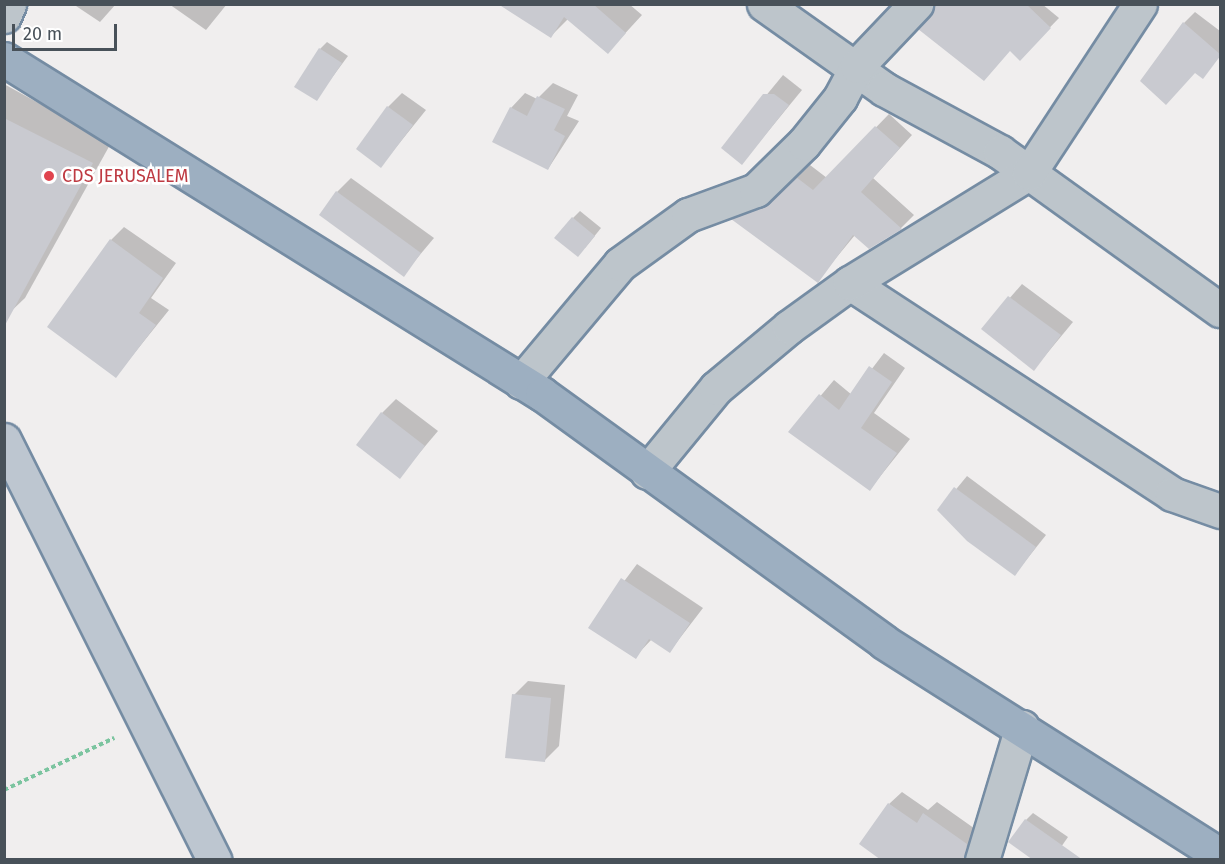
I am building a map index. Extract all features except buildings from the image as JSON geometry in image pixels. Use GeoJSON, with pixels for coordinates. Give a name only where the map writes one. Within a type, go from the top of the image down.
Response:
{"type":"FeatureCollection","features":[{"type":"Feature","properties":{"kind":"highway"},"geometry":{"type":"LineString","coordinates":[[4,59],[521,382],[884,642],[1022,727],[1221,855]]}},
{"type":"Feature","properties":{"kind":"main road"},"geometry":{"type":"LineString","coordinates":[[4,440],[214,860]]}},
{"type":"Feature","properties":{"kind":"street"},"geometry":{"type":"LineString","coordinates":[[4,16],[9,4]]}},
{"type":"Feature","properties":{"kind":"street"},"geometry":{"type":"LineString","coordinates":[[764,4],[857,66],[884,89],[1029,173],[1221,310]]}},
{"type":"Feature","properties":{"kind":"street"},"geometry":{"type":"LineString","coordinates":[[521,382],[620,264],[688,215],[756,190],[804,143],[840,98],[857,66],[916,4]]}},
{"type":"Feature","properties":{"kind":"street"},"geometry":{"type":"LineString","coordinates":[[647,472],[716,388],[850,283],[1029,173],[1140,4]]}},
{"type":"Feature","properties":{"kind":"street"},"geometry":{"type":"LineString","coordinates":[[850,283],[1172,494],[1221,511]]}},
{"type":"Feature","properties":{"kind":"street"},"geometry":{"type":"LineString","coordinates":[[982,860],[1022,727]]}},
{"type":"Feature","properties":{"kind":"path"},"geometry":{"type":"LineString","coordinates":[[4,790],[144,723]]}},
{"type":"Feature","properties":{"kind":"place","name":"CDS JERUSALEM"},"geometry":{"type":"Point","coordinates":[49,176]}}]}
